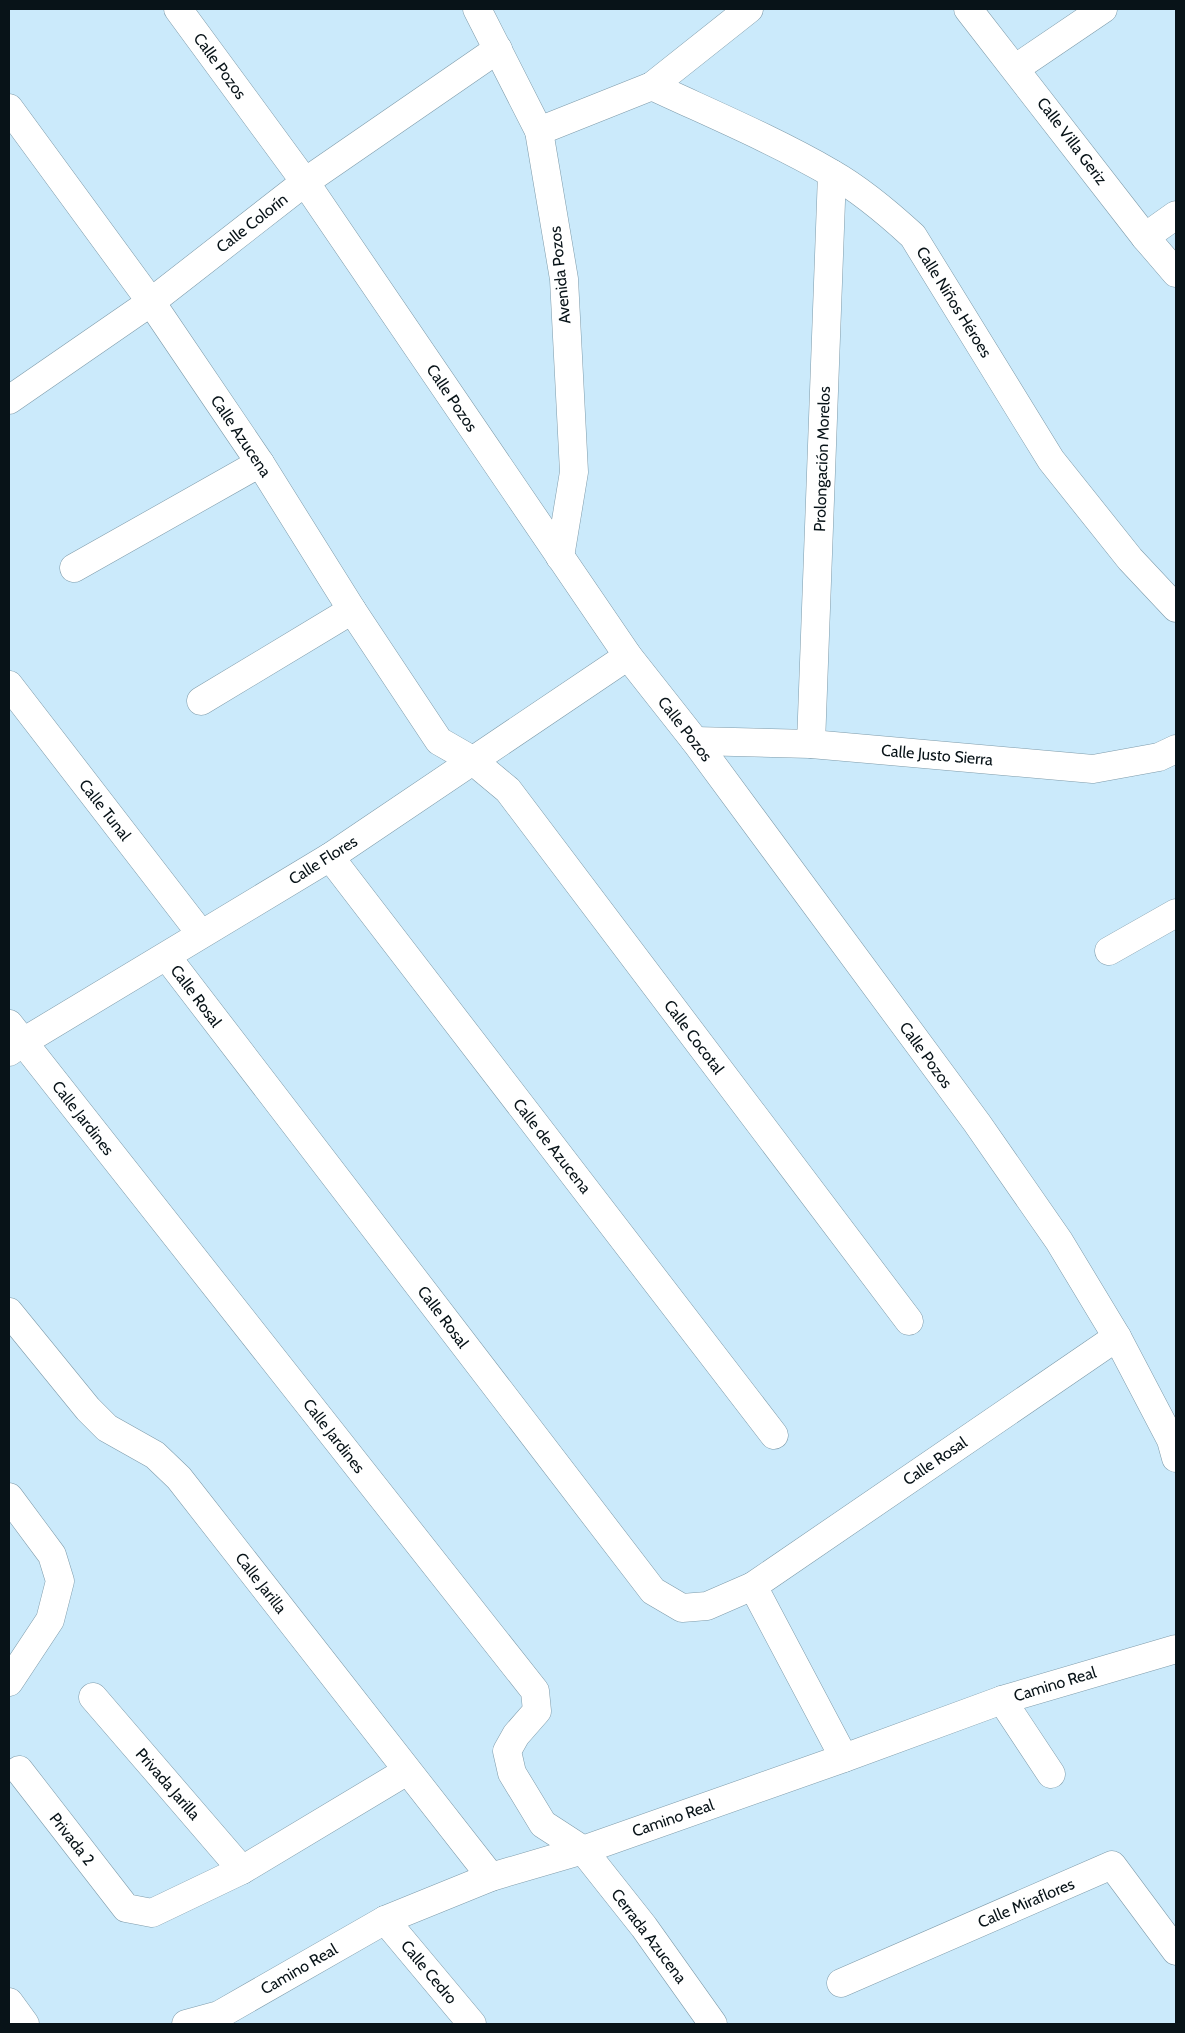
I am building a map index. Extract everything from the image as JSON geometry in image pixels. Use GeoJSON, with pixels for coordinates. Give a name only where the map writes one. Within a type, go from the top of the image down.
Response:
{"type":"FeatureCollection","features":[{"type":"Feature","properties":{"kind":"street","name":"Calle Pozos"},"geometry":{"type":"LineString","coordinates":[[178,9],[305,182],[628,656],[696,741],[982,1131],[1059,1241],[1117,1336],[1171,1440],[1176,1458]]}},
{"type":"Feature","properties":{"kind":"street","name":"Avenida Pozos"},"geometry":{"type":"LineString","coordinates":[[477,9],[539,131],[564,279],[574,472],[560,557]]}},
{"type":"Feature","properties":{"kind":"street"},"geometry":{"type":"LineString","coordinates":[[539,131],[652,86],[749,9]]}},
{"type":"Feature","properties":{"kind":"street","name":"Calle Villa Geriz"},"geometry":{"type":"LineString","coordinates":[[968,9],[1016,68],[1145,237],[1176,274]]}},
{"type":"Feature","properties":{"kind":"street"},"geometry":{"type":"LineString","coordinates":[[1016,68],[1103,9]]}},
{"type":"Feature","properties":{"kind":"street","name":"Calle Colorín"},"geometry":{"type":"LineString","coordinates":[[12,392],[151,302],[305,182],[498,50]]}},
{"type":"Feature","properties":{"kind":"street","name":"Calle Niños Héroes"},"geometry":{"type":"LineString","coordinates":[[652,86],[832,174],[882,208],[913,236],[1051,460],[1130,559],[1176,608]]}},
{"type":"Feature","properties":{"kind":"street","name":"Calle Azucena"},"geometry":{"type":"LineString","coordinates":[[9,108],[151,302],[260,463],[352,610],[439,741],[472,760]]}},
{"type":"Feature","properties":{"kind":"street","name":"Prolongación Morelos"},"geometry":{"type":"LineString","coordinates":[[811,744],[832,174]]}},
{"type":"Feature","properties":{"kind":"street"},"geometry":{"type":"LineString","coordinates":[[1145,237],[1176,215]]}},
{"type":"Feature","properties":{"kind":"street"},"geometry":{"type":"LineString","coordinates":[[74,568],[260,463]]}},
{"type":"Feature","properties":{"kind":"street"},"geometry":{"type":"LineString","coordinates":[[201,701],[352,610]]}},
{"type":"Feature","properties":{"kind":"street","name":"Calle Flores"},"geometry":{"type":"LineString","coordinates":[[13,1039],[167,957],[330,857],[628,656]]}},
{"type":"Feature","properties":{"kind":"street","name":"Calle Tunal"},"geometry":{"type":"LineString","coordinates":[[9,685],[202,934]]}},
{"type":"Feature","properties":{"kind":"street","name":"Calle Justo Sierra"},"geometry":{"type":"LineString","coordinates":[[696,741],[811,744],[1093,769],[1159,757],[1176,749]]}},
{"type":"Feature","properties":{"kind":"street","name":"Calle Cocotal"},"geometry":{"type":"LineString","coordinates":[[472,760],[508,790],[909,1321]]}},
{"type":"Feature","properties":{"kind":"street","name":"Calle de Azucena"},"geometry":{"type":"LineString","coordinates":[[330,857],[774,1435]]}},
{"type":"Feature","properties":{"kind":"street"},"geometry":{"type":"LineString","coordinates":[[1109,951],[1176,913]]}},
{"type":"Feature","properties":{"kind":"street","name":"Calle Rosal"},"geometry":{"type":"LineString","coordinates":[[167,957],[653,1591],[682,1608],[708,1606],[753,1586],[1117,1336]]}},
{"type":"Feature","properties":{"kind":"street","name":"Calle Jardines"},"geometry":{"type":"LineString","coordinates":[[13,1039],[535,1691],[537,1711],[516,1734],[507,1751],[512,1773],[544,1824],[583,1850]]}},
{"type":"Feature","properties":{"kind":"street","name":"Calle Jarilla"},"geometry":{"type":"LineString","coordinates":[[9,1312],[94,1416],[107,1428],[155,1456],[179,1478],[491,1877]]}},
{"type":"Feature","properties":{"kind":"street"},"geometry":{"type":"LineString","coordinates":[[9,1498],[52,1555],[60,1581],[50,1620],[9,1682]]}},
{"type":"Feature","properties":{"kind":"street"},"geometry":{"type":"LineString","coordinates":[[753,1586],[844,1758]]}},
{"type":"Feature","properties":{"kind":"street","name":"Camino Real"},"geometry":{"type":"LineString","coordinates":[[186,2024],[220,2020],[385,1920],[491,1877],[583,1850],[1002,1700],[1176,1649]]}},
{"type":"Feature","properties":{"kind":"street","name":"Privada Jarilla"},"geometry":{"type":"LineString","coordinates":[[93,1697],[242,1870]]}},
{"type":"Feature","properties":{"kind":"street"},"geometry":{"type":"LineString","coordinates":[[1002,1700],[1051,1774]]}},
{"type":"Feature","properties":{"kind":"street","name":"Privada 2"},"geometry":{"type":"LineString","coordinates":[[19,1770],[126,1908],[152,1913],[242,1870]]}},
{"type":"Feature","properties":{"kind":"street"},"geometry":{"type":"LineString","coordinates":[[242,1870],[407,1771]]}},
{"type":"Feature","properties":{"kind":"street","name":"Cerrada Azucena"},"geometry":{"type":"LineString","coordinates":[[583,1850],[644,1926],[713,2024]]}},
{"type":"Feature","properties":{"kind":"street","name":"Calle Miraflores"},"geometry":{"type":"LineString","coordinates":[[841,1983],[1112,1865],[1176,1951]]}},
{"type":"Feature","properties":{"kind":"street","name":"Calle Cedro"},"geometry":{"type":"LineString","coordinates":[[385,1920],[472,2024]]}},
{"type":"Feature","properties":{"kind":"street"},"geometry":{"type":"LineString","coordinates":[[9,2002],[25,2024]]}}]}
